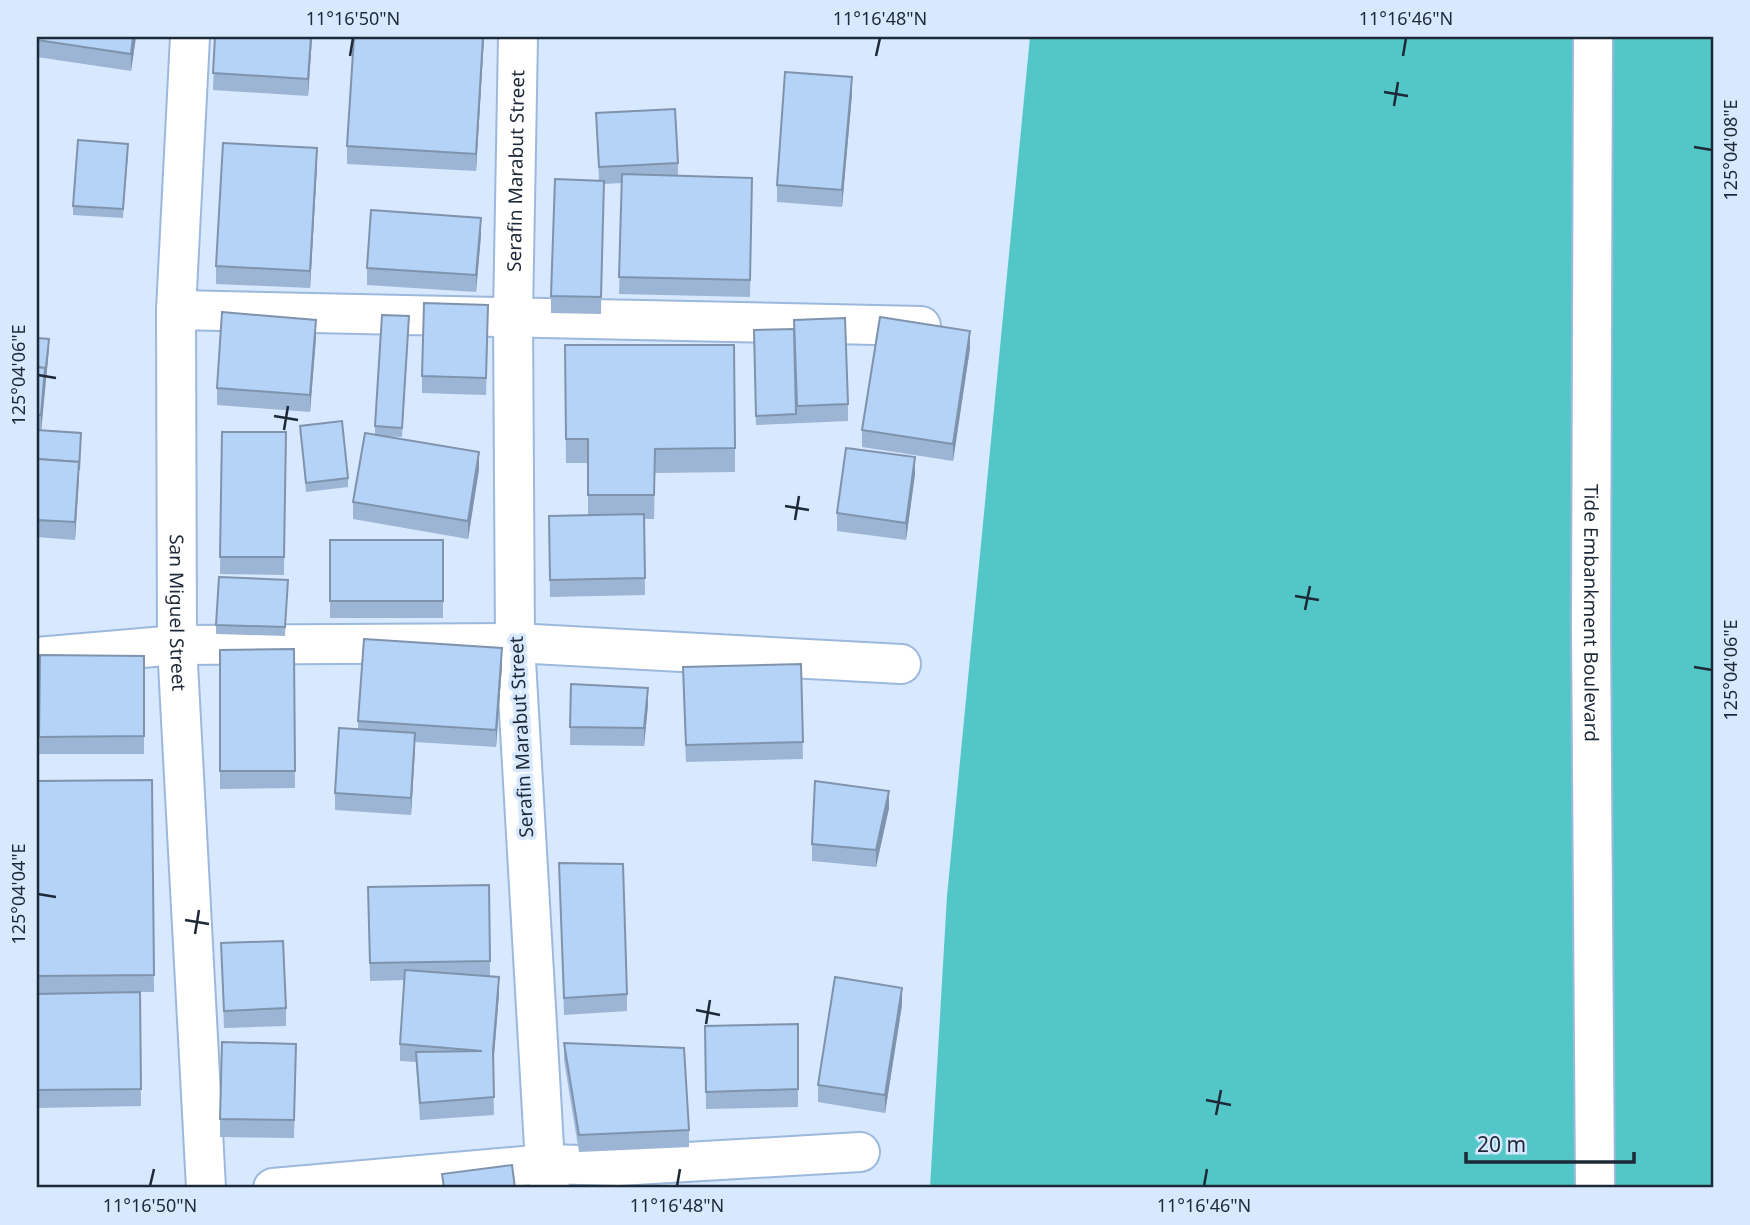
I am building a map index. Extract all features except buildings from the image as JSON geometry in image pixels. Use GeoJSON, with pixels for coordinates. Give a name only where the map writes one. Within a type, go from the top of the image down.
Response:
{"type":"FeatureCollection","features":[{"type":"Feature","properties":{"kind":"street","name":"San Miguel Street"},"geometry":{"type":"LineString","coordinates":[[190,37],[176,310],[177,645],[206,1188]]}},
{"type":"Feature","properties":{"kind":"street","name":"Serafin Marabut Street"},"geometry":{"type":"LineString","coordinates":[[518,37],[513,315],[515,643],[547,1176]]}},
{"type":"Feature","properties":{"kind":"street","name":"Tide Embankment Boulevard"},"geometry":{"type":"LineString","coordinates":[[1592,37],[1591,628],[1595,1188]]}},
{"type":"Feature","properties":{"kind":"street"},"geometry":{"type":"LineString","coordinates":[[176,310],[513,315],[921,326]]}},
{"type":"Feature","properties":{"kind":"street"},"geometry":{"type":"LineString","coordinates":[[37,657],[177,645],[515,643],[901,664]]}},
{"type":"Feature","properties":{"kind":"street"},"geometry":{"type":"LineString","coordinates":[[273,1188],[547,1176],[618,1166],[860,1152]]}},
{"type":"Feature","properties":{"kind":"shaded area"},"geometry":{"type":"Polygon","coordinates":[[[1030,37],[1713,37],[1713,1188],[930,1188],[947,896],[1030,37]]]}}]}
